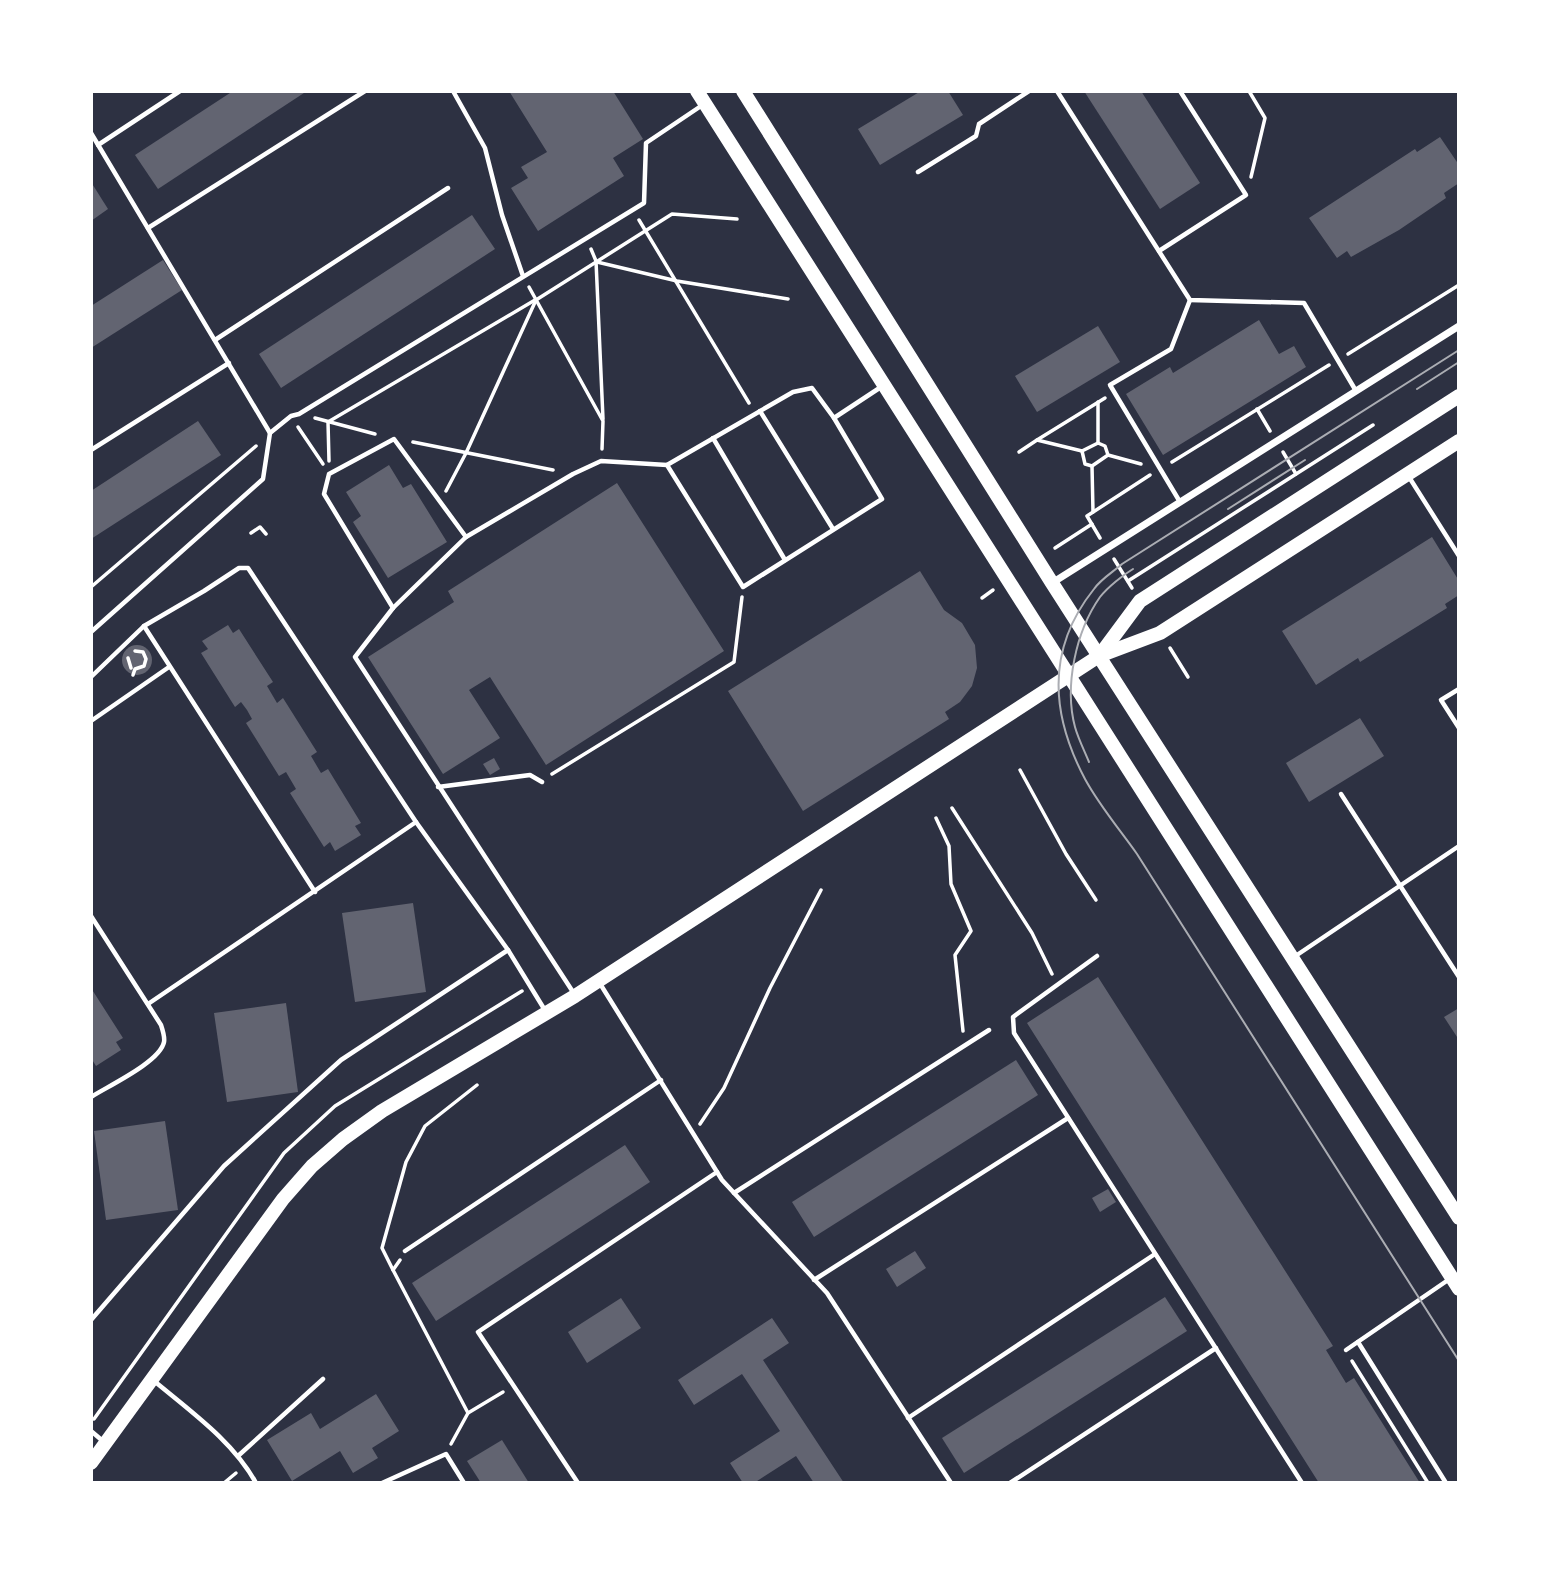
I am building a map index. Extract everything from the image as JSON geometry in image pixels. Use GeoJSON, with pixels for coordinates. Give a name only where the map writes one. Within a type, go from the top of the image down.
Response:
{"type":"FeatureCollection","features":[{"type":"Feature","properties":{"kind":"main road"},"geometry":{"type":"LineString","coordinates":[[744,91],[1052,583],[1459,1218]]}},
{"type":"Feature","properties":{"kind":"main road"},"geometry":{"type":"LineString","coordinates":[[701,97],[1455,1283]]}},
{"type":"Feature","properties":{"kind":"main road"},"geometry":{"type":"LineString","coordinates":[[1100,656],[1140,601],[1459,396]]}},
{"type":"Feature","properties":{"kind":"main road"},"geometry":{"type":"LineString","coordinates":[[91,1463],[283,1199],[312,1166],[342,1139],[382,1111],[575,996],[1069,675],[1100,656],[1160,633],[1459,441]]}},
{"type":"Feature","properties":{"kind":"street"},"geometry":{"type":"LineString","coordinates":[[1052,583],[1459,326]]}},
{"type":"Feature","properties":{"kind":"lane"},"geometry":{"type":"LineString","coordinates":[[98,145],[180,91]]}},
{"type":"Feature","properties":{"kind":"lane"},"geometry":{"type":"LineString","coordinates":[[148,228],[365,91]]}},
{"type":"Feature","properties":{"kind":"lane"},"geometry":{"type":"LineString","coordinates":[[453,91],[485,148],[502,215],[523,276]]}},
{"type":"Feature","properties":{"kind":"lane"},"geometry":{"type":"LineString","coordinates":[[918,172],[976,136],[979,124],[1029,91]]}},
{"type":"Feature","properties":{"kind":"lane"},"geometry":{"type":"LineString","coordinates":[[1057,91],[1191,300]]}},
{"type":"Feature","properties":{"kind":"lane"},"geometry":{"type":"LineString","coordinates":[[1159,251],[1246,195],[1180,91]]}},
{"type":"Feature","properties":{"kind":"lane"},"geometry":{"type":"LineString","coordinates":[[270,433],[291,416],[299,414],[644,203],[646,143],[701,97]]}},
{"type":"Feature","properties":{"kind":"lane"},"geometry":{"type":"LineString","coordinates":[[91,133],[270,433],[263,479],[91,632]]}},
{"type":"Feature","properties":{"kind":"lane"},"geometry":{"type":"LineString","coordinates":[[215,340],[448,188]]}},
{"type":"Feature","properties":{"kind":"lane"},"geometry":{"type":"LineString","coordinates":[[1191,300],[1304,303],[1357,392]]}},
{"type":"Feature","properties":{"kind":"lane"},"geometry":{"type":"LineString","coordinates":[[1180,502],[1110,385],[1171,349],[1191,300]]}},
{"type":"Feature","properties":{"kind":"lane"},"geometry":{"type":"LineString","coordinates":[[91,450],[229,363]]}},
{"type":"Feature","properties":{"kind":"lane"},"geometry":{"type":"LineString","coordinates":[[834,418],[884,385]]}},
{"type":"Feature","properties":{"kind":"lane"},"geometry":{"type":"LineString","coordinates":[[575,996],[355,657],[393,608],[466,537],[573,474],[601,461],[667,465],[793,391],[812,388],[834,418],[882,499],[743,587],[667,465]]}},
{"type":"Feature","properties":{"kind":"lane"},"geometry":{"type":"LineString","coordinates":[[758,412],[833,530]]}},
{"type":"Feature","properties":{"kind":"lane"},"geometry":{"type":"LineString","coordinates":[[713,438],[785,560]]}},
{"type":"Feature","properties":{"kind":"lane"},"geometry":{"type":"LineString","coordinates":[[393,608],[324,494],[329,474],[394,439],[466,537]]}},
{"type":"Feature","properties":{"kind":"lane"},"geometry":{"type":"LineString","coordinates":[[1408,474],[1459,556]]}},
{"type":"Feature","properties":{"kind":"lane"},"geometry":{"type":"LineString","coordinates":[[91,677],[144,626],[239,568],[248,568],[416,822],[508,950],[547,1013]]}},
{"type":"Feature","properties":{"kind":"lane"},"geometry":{"type":"LineString","coordinates":[[144,626],[316,892]]}},
{"type":"Feature","properties":{"kind":"lane"},"geometry":{"type":"LineString","coordinates":[[91,721],[169,667]]}},
{"type":"Feature","properties":{"kind":"lane"},"geometry":{"type":"LineString","coordinates":[[1459,689],[1441,700],[1459,728]]}},
{"type":"Feature","properties":{"kind":"lane"},"geometry":{"type":"LineString","coordinates":[[438,787],[530,775],[542,782]]}},
{"type":"Feature","properties":{"kind":"lane"},"geometry":{"type":"LineString","coordinates":[[1341,794],[1459,977]]}},
{"type":"Feature","properties":{"kind":"lane"},"geometry":{"type":"LineString","coordinates":[[148,1004],[416,822]]}},
{"type":"Feature","properties":{"kind":"lane"},"geometry":{"type":"LineString","coordinates":[[1293,958],[1459,846]]}},
{"type":"Feature","properties":{"kind":"lane"},"geometry":{"type":"LineString","coordinates":[[91,916],[162,1026],[164,1041],[160,1052],[146,1063],[91,1097]]}},
{"type":"Feature","properties":{"kind":"lane"},"geometry":{"type":"LineString","coordinates":[[91,1320],[224,1166],[341,1060],[508,950]]}},
{"type":"Feature","properties":{"kind":"lane"},"geometry":{"type":"LineString","coordinates":[[1097,956],[1013,1017],[1014,1033],[1302,1483]]}},
{"type":"Feature","properties":{"kind":"lane"},"geometry":{"type":"LineString","coordinates":[[598,981],[717,1172],[827,1293],[951,1483]]}},
{"type":"Feature","properties":{"kind":"lane"},"geometry":{"type":"LineString","coordinates":[[734,1193],[989,1030]]}},
{"type":"Feature","properties":{"kind":"lane"},"geometry":{"type":"LineString","coordinates":[[405,1251],[661,1080]]}},
{"type":"Feature","properties":{"kind":"lane"},"geometry":{"type":"LineString","coordinates":[[814,1280],[1068,1118]]}},
{"type":"Feature","properties":{"kind":"lane"},"geometry":{"type":"LineString","coordinates":[[578,1483],[478,1332],[717,1172]]}},
{"type":"Feature","properties":{"kind":"lane"},"geometry":{"type":"LineString","coordinates":[[908,1418],[1156,1254]]}},
{"type":"Feature","properties":{"kind":"lane"},"geometry":{"type":"LineString","coordinates":[[1346,1350],[1455,1283]]}},
{"type":"Feature","properties":{"kind":"lane"},"geometry":{"type":"LineString","coordinates":[[1357,1342],[1446,1483]]}},
{"type":"Feature","properties":{"kind":"lane"},"geometry":{"type":"LineString","coordinates":[[1010,1483],[1216,1348]]}},
{"type":"Feature","properties":{"kind":"lane"},"geometry":{"type":"LineString","coordinates":[[238,1457],[323,1379]]}},
{"type":"Feature","properties":{"kind":"lane"},"geometry":{"type":"LineString","coordinates":[[153,1380],[201,1420],[246,1465],[256,1483]]}},
{"type":"Feature","properties":{"kind":"lane"},"geometry":{"type":"LineString","coordinates":[[91,1431],[105,1444]]}},
{"type":"Feature","properties":{"kind":"lane"},"geometry":{"type":"LineString","coordinates":[[382,1483],[446,1454],[464,1483]]}},
{"type":"Feature","properties":{"kind":"path"},"geometry":{"type":"LineString","coordinates":[[1246,195],[1265,118],[1250,91]]}},
{"type":"Feature","properties":{"kind":"path"},"geometry":{"type":"LineString","coordinates":[[632,210],[758,412]]}},
{"type":"Feature","properties":{"kind":"path"},"geometry":{"type":"LineString","coordinates":[[328,422],[536,300],[672,214],[737,219]]}},
{"type":"Feature","properties":{"kind":"path"},"geometry":{"type":"LineString","coordinates":[[586,238],[596,261],[603,421],[601,461]]}},
{"type":"Feature","properties":{"kind":"path"},"geometry":{"type":"LineString","coordinates":[[596,261],[677,281],[788,299]]}},
{"type":"Feature","properties":{"kind":"path"},"geometry":{"type":"LineString","coordinates":[[523,276],[603,421]]}},
{"type":"Feature","properties":{"kind":"path"},"geometry":{"type":"LineString","coordinates":[[1087,516],[1459,285]]}},
{"type":"Feature","properties":{"kind":"path"},"geometry":{"type":"LineString","coordinates":[[440,502],[466,453],[536,300]]}},
{"type":"Feature","properties":{"kind":"path"},"geometry":{"type":"LineString","coordinates":[[1019,452],[1114,393]]}},
{"type":"Feature","properties":{"kind":"path"},"geometry":{"type":"LineString","coordinates":[[1098,402],[1098,443]]}},
{"type":"Feature","properties":{"kind":"path"},"geometry":{"type":"LineString","coordinates":[[1257,410],[1270,431]]}},
{"type":"Feature","properties":{"kind":"path"},"geometry":{"type":"LineString","coordinates":[[299,414],[394,439],[573,474]]}},
{"type":"Feature","properties":{"kind":"path"},"geometry":{"type":"LineString","coordinates":[[291,416],[329,474]]}},
{"type":"Feature","properties":{"kind":"path"},"geometry":{"type":"LineString","coordinates":[[328,422],[329,474]]}},
{"type":"Feature","properties":{"kind":"path"},"geometry":{"type":"LineString","coordinates":[[1128,581],[1373,425]]}},
{"type":"Feature","properties":{"kind":"path"},"geometry":{"type":"LineString","coordinates":[[91,587],[270,433]]}},
{"type":"Feature","properties":{"kind":"path"},"geometry":{"type":"LineString","coordinates":[[1037,440],[1082,451],[1098,443],[1105,446],[1108,455]]}},
{"type":"Feature","properties":{"kind":"path"},"geometry":{"type":"LineString","coordinates":[[1082,451],[1085,464],[1092,466]]}},
{"type":"Feature","properties":{"kind":"path"},"geometry":{"type":"LineString","coordinates":[[1283,452],[1296,474]]}},
{"type":"Feature","properties":{"kind":"path"},"geometry":{"type":"LineString","coordinates":[[1092,466],[1108,455],[1160,469]]}},
{"type":"Feature","properties":{"kind":"path"},"geometry":{"type":"LineString","coordinates":[[1092,466],[1093,512]]}},
{"type":"Feature","properties":{"kind":"path"},"geometry":{"type":"LineString","coordinates":[[1055,548],[1092,524]]}},
{"type":"Feature","properties":{"kind":"path"},"geometry":{"type":"LineString","coordinates":[[251,533],[260,527],[266,534]]}},
{"type":"Feature","properties":{"kind":"path"},"geometry":{"type":"LineString","coordinates":[[549,776],[734,662],[743,587]]}},
{"type":"Feature","properties":{"kind":"path"},"geometry":{"type":"LineString","coordinates":[[982,598],[993,590]]}},
{"type":"Feature","properties":{"kind":"path"},"geometry":{"type":"LineString","coordinates":[[131,668],[127,661],[129,654],[136,650],[143,652],[146,662],[142,668],[135,669],[133,675]]}},
{"type":"Feature","properties":{"kind":"path"},"geometry":{"type":"LineString","coordinates":[[1020,770],[1066,855],[1096,900]]}},
{"type":"Feature","properties":{"kind":"path"},"geometry":{"type":"LineString","coordinates":[[952,808],[1032,933],[1058,985]]}},
{"type":"Feature","properties":{"kind":"path"},"geometry":{"type":"LineString","coordinates":[[936,818],[950,846],[951,884],[971,931],[955,955],[965,1045]]}},
{"type":"Feature","properties":{"kind":"path"},"geometry":{"type":"LineString","coordinates":[[693,1133],[724,1087],[770,988],[821,890]]}},
{"type":"Feature","properties":{"kind":"path"},"geometry":{"type":"LineString","coordinates":[[468,1413],[382,1248],[406,1162],[425,1126],[477,1085]]}},
{"type":"Feature","properties":{"kind":"path"},"geometry":{"type":"LineString","coordinates":[[393,1270],[405,1251]]}},
{"type":"Feature","properties":{"kind":"path"},"geometry":{"type":"LineString","coordinates":[[1356,1370],[1428,1483]]}},
{"type":"Feature","properties":{"kind":"path"},"geometry":{"type":"LineString","coordinates":[[446,1454],[468,1413],[514,1386]]}},
{"type":"Feature","properties":{"kind":"building"},"geometry":{"type":"Polygon","coordinates":[[[233,91],[307,91],[158,189],[135,155],[233,91]]]}},
{"type":"Feature","properties":{"kind":"building"},"geometry":{"type":"Polygon","coordinates":[[[509,91],[613,91],[643,139],[613,158],[624,176],[538,231],[511,188],[528,178],[521,167],[547,152],[509,91]]]}},
{"type":"Feature","properties":{"kind":"building"},"geometry":{"type":"Polygon","coordinates":[[[921,91],[948,91],[963,115],[880,165],[858,129],[921,91]]]}},
{"type":"Feature","properties":{"kind":"building"},"geometry":{"type":"Polygon","coordinates":[[[1084,91],[1141,91],[1200,183],[1160,209],[1084,91]]]}},
{"type":"Feature","properties":{"kind":"building"},"geometry":{"type":"Polygon","coordinates":[[[1440,137],[1459,165],[1459,183],[1444,193],[1446,198],[1399,230],[1351,257],[1347,251],[1337,258],[1309,218],[1415,149],[1417,152],[1440,137]]]}},
{"type":"Feature","properties":{"kind":"building"},"geometry":{"type":"Polygon","coordinates":[[[91,182],[108,209],[91,221],[91,182]]]}},
{"type":"Feature","properties":{"kind":"building"},"geometry":{"type":"Polygon","coordinates":[[[472,215],[495,249],[281,388],[259,354],[472,215]]]}},
{"type":"Feature","properties":{"kind":"building"},"geometry":{"type":"Polygon","coordinates":[[[163,260],[182,290],[91,348],[91,306],[163,260]]]}},
{"type":"Feature","properties":{"kind":"building"},"geometry":{"type":"Polygon","coordinates":[[[1259,320],[1279,354],[1294,346],[1306,367],[1163,455],[1126,394],[1170,367],[1173,373],[1259,320]]]}},
{"type":"Feature","properties":{"kind":"building"},"geometry":{"type":"Polygon","coordinates":[[[1098,326],[1120,362],[1037,412],[1015,376],[1098,326]]]}},
{"type":"Feature","properties":{"kind":"building"},"geometry":{"type":"Polygon","coordinates":[[[198,421],[221,455],[91,539],[91,491],[198,421]]]}},
{"type":"Feature","properties":{"kind":"building"},"geometry":{"type":"Polygon","coordinates":[[[389,465],[403,488],[411,484],[447,542],[388,578],[353,522],[361,516],[346,492],[389,465]]]}},
{"type":"Feature","properties":{"kind":"building"},"geometry":{"type":"Polygon","coordinates":[[[617,483],[724,651],[546,765],[490,677],[469,690],[500,738],[443,774],[368,657],[454,602],[448,591],[617,483]]]}},
{"type":"Feature","properties":{"kind":"building"},"geometry":{"type":"Polygon","coordinates":[[[1432,537],[1459,581],[1459,595],[1445,604],[1447,608],[1360,662],[1358,658],[1316,685],[1282,631],[1432,537]]]}},
{"type":"Feature","properties":{"kind":"building"},"geometry":{"type":"Polygon","coordinates":[[[920,571],[944,610],[962,623],[975,645],[977,668],[972,686],[960,702],[945,712],[949,719],[803,811],[728,691],[920,571]]]}},
{"type":"Feature","properties":{"kind":"building"},"geometry":{"type":"Polygon","coordinates":[[[228,625],[233,633],[239,629],[273,682],[267,686],[277,703],[283,698],[317,752],[311,756],[321,773],[328,769],[361,823],[355,826],[361,835],[335,851],[330,842],[324,847],[290,793],[296,789],[286,772],[279,776],[246,723],[252,719],[247,710],[241,702],[235,707],[201,653],[208,649],[202,641],[228,625]]]}},
{"type":"Feature","properties":{"kind":"building"},"geometry":{"type":"Polygon","coordinates":[[[137,645],[148,649],[152,660],[148,671],[137,675],[126,671],[122,660],[126,649],[137,645]]]}},
{"type":"Feature","properties":{"kind":"building"},"geometry":{"type":"Polygon","coordinates":[[[1360,718],[1384,756],[1309,802],[1286,763],[1360,718]]]}},
{"type":"Feature","properties":{"kind":"building"},"geometry":{"type":"Polygon","coordinates":[[[494,758],[500,769],[490,775],[483,764],[494,758]]]}},
{"type":"Feature","properties":{"kind":"building"},"geometry":{"type":"Polygon","coordinates":[[[413,903],[426,992],[355,1002],[342,913],[413,903]]]}},
{"type":"Feature","properties":{"kind":"building"},"geometry":{"type":"Polygon","coordinates":[[[1098,977],[1333,1346],[1326,1350],[1346,1383],[1354,1378],[1420,1483],[1319,1483],[1027,1023],[1098,977]]]}},
{"type":"Feature","properties":{"kind":"building"},"geometry":{"type":"Polygon","coordinates":[[[91,988],[123,1038],[116,1042],[121,1050],[96,1066],[91,1058],[91,988]]]}},
{"type":"Feature","properties":{"kind":"building"},"geometry":{"type":"Polygon","coordinates":[[[286,1003],[298,1092],[227,1102],[214,1013],[286,1003]]]}},
{"type":"Feature","properties":{"kind":"building"},"geometry":{"type":"Polygon","coordinates":[[[1459,1008],[1459,1040],[1444,1017],[1459,1008]]]}},
{"type":"Feature","properties":{"kind":"building"},"geometry":{"type":"Polygon","coordinates":[[[1016,1060],[1038,1095],[814,1237],[792,1202],[1016,1060]]]}},
{"type":"Feature","properties":{"kind":"building"},"geometry":{"type":"Polygon","coordinates":[[[165,1121],[178,1210],[106,1220],[94,1131],[165,1121]]]}},
{"type":"Feature","properties":{"kind":"building"},"geometry":{"type":"Polygon","coordinates":[[[625,1145],[650,1182],[436,1321],[412,1283],[625,1145]]]}},
{"type":"Feature","properties":{"kind":"building"},"geometry":{"type":"Polygon","coordinates":[[[1108,1189],[1116,1202],[1100,1212],[1092,1198],[1108,1189]]]}},
{"type":"Feature","properties":{"kind":"building"},"geometry":{"type":"Polygon","coordinates":[[[915,1251],[926,1268],[897,1287],[886,1269],[915,1251]]]}},
{"type":"Feature","properties":{"kind":"building"},"geometry":{"type":"Polygon","coordinates":[[[1165,1297],[1187,1331],[964,1473],[942,1438],[1165,1297]]]}},
{"type":"Feature","properties":{"kind":"building"},"geometry":{"type":"Polygon","coordinates":[[[621,1298],[641,1328],[587,1363],[568,1332],[621,1298]]]}},
{"type":"Feature","properties":{"kind":"building"},"geometry":{"type":"Polygon","coordinates":[[[772,1318],[789,1343],[763,1360],[844,1483],[814,1483],[796,1456],[754,1483],[743,1483],[730,1463],[780,1431],[742,1374],[694,1405],[678,1380],[772,1318]]]}},
{"type":"Feature","properties":{"kind":"building"},"geometry":{"type":"Polygon","coordinates":[[[376,1394],[399,1431],[372,1448],[378,1458],[353,1473],[340,1451],[292,1481],[267,1440],[311,1413],[320,1429],[376,1394]]]}},
{"type":"Feature","properties":{"kind":"building"},"geometry":{"type":"Polygon","coordinates":[[[502,1440],[529,1483],[481,1483],[467,1461],[502,1440]]]}},
{"type":"Feature","properties":{"kind":"tram line"},"geometry":{"type":"LineString","coordinates":[[1459,350],[1122,564],[1094,589],[1078,612],[1061,659],[1059,682],[1065,731],[1085,779],[1137,854],[1459,1361]]}},
{"type":"Feature","properties":{"kind":"tram line"},"geometry":{"type":"LineString","coordinates":[[1417,389],[1459,362]]}},
{"type":"Feature","properties":{"kind":"tram line"},"geometry":{"type":"LineString","coordinates":[[1228,509],[1305,460]]}},
{"type":"Feature","properties":{"kind":"tram line"},"geometry":{"type":"LineString","coordinates":[[1089,762],[1076,731],[1072,711],[1074,659],[1084,626],[1100,597],[1133,569]]}}]}
